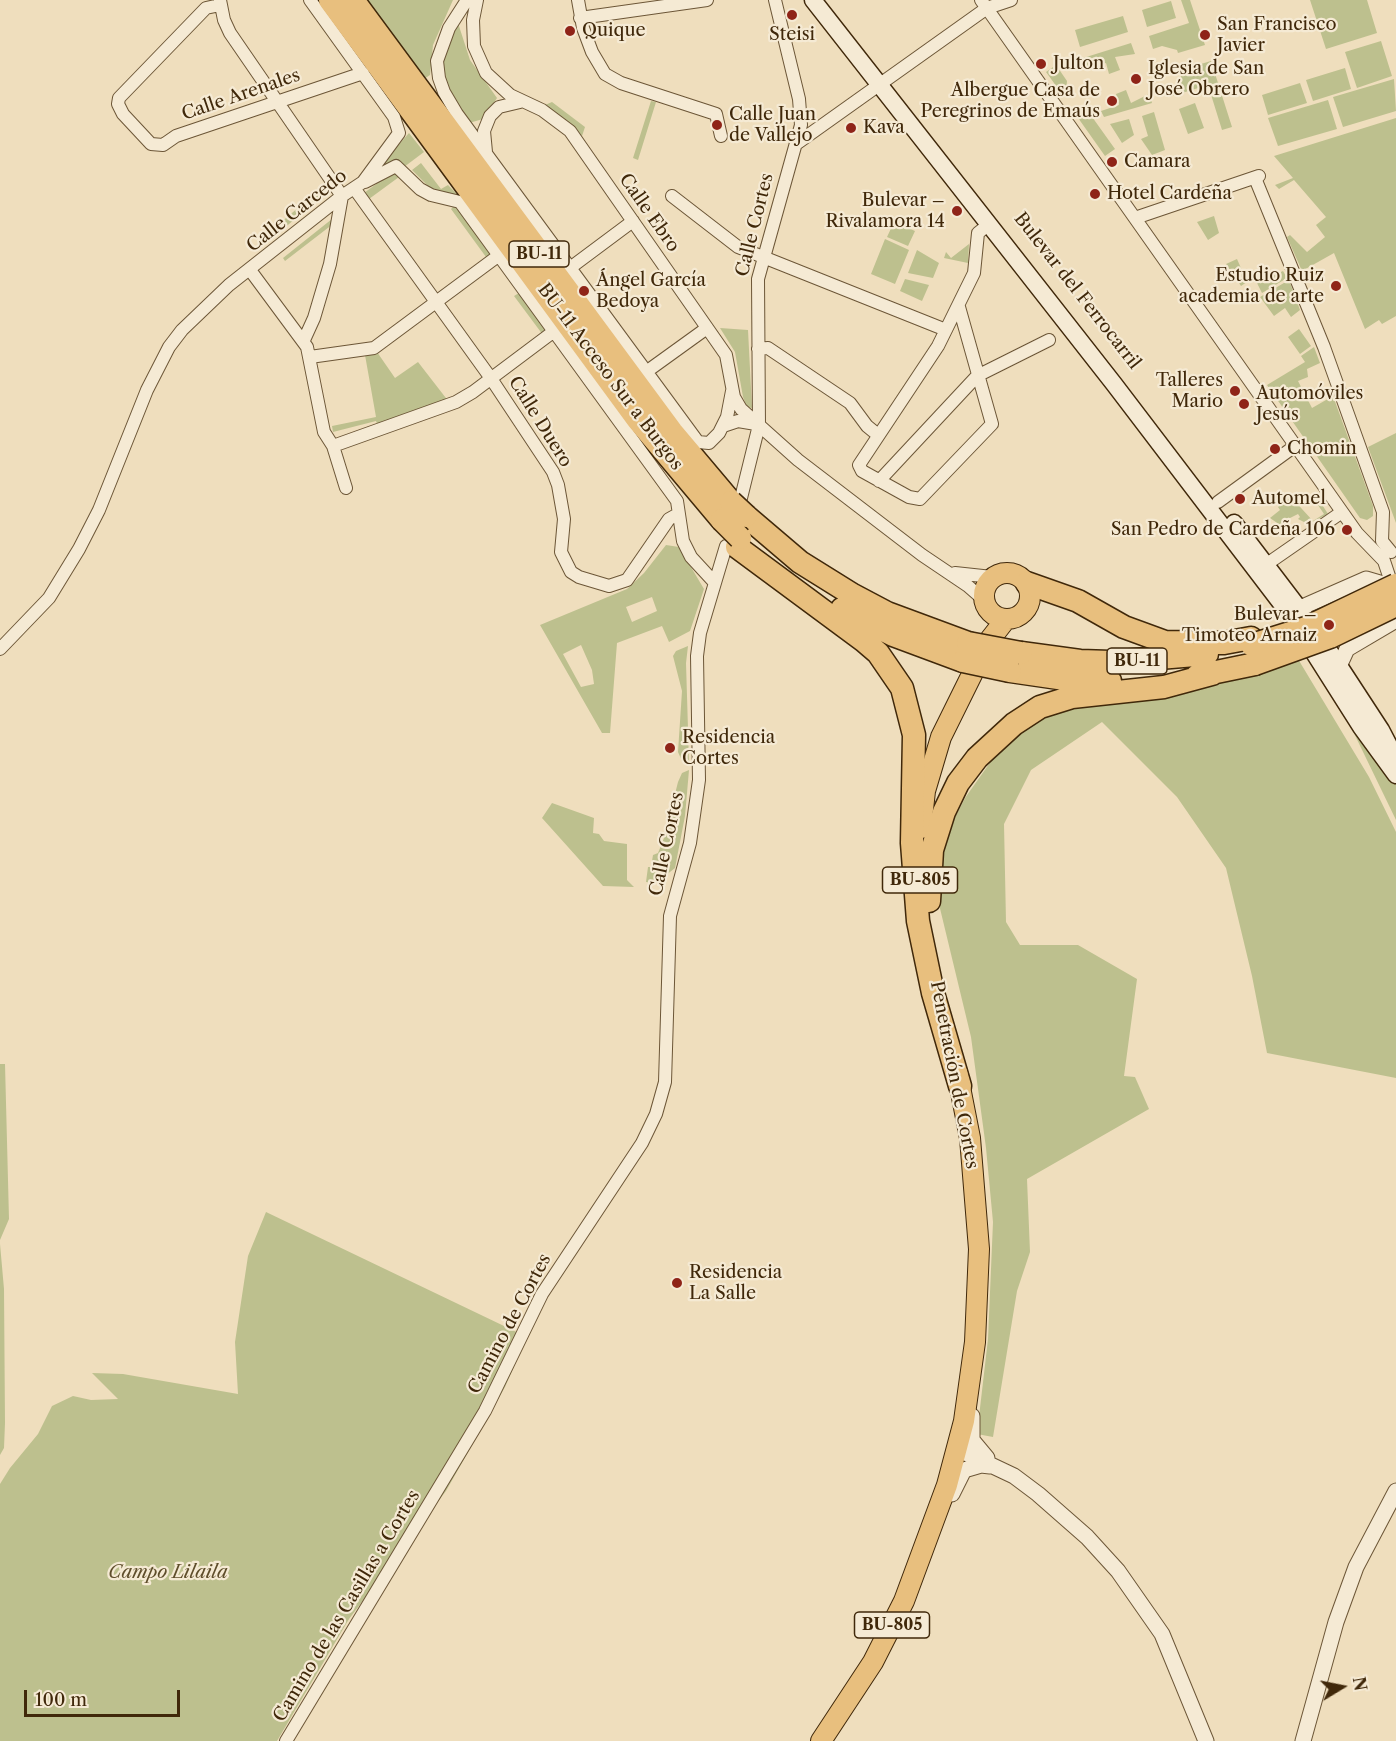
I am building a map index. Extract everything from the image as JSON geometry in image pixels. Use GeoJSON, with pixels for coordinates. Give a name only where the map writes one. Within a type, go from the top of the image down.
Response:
{"type":"FeatureCollection","features":[{"type":"Feature","properties":{"kind":"highway","name":"BU-11 Acceso Sur a Burgos"},"geometry":{"type":"LineString","coordinates":[[330,0],[586,349],[652,451],[733,525],[887,613],[973,648]]}},
{"type":"Feature","properties":{"kind":"highway","name":"BU-11 Acceso Sur a Burgos"},"geometry":{"type":"LineString","coordinates":[[353,0],[672,432],[733,525]]}},
{"type":"Feature","properties":{"kind":"highway"},"geometry":{"type":"LineString","coordinates":[[733,525],[871,647],[891,669],[907,700],[914,735],[912,843],[918,921],[933,993],[960,1086]]}},
{"type":"Feature","properties":{"kind":"highway"},"geometry":{"type":"LineString","coordinates":[[1027,583],[1078,601],[1124,627],[1165,642],[1224,643],[1253,649],[1344,603],[1395,602]]}},
{"type":"Feature","properties":{"kind":"highway","name":"BU-11"},"geometry":{"type":"LineString","coordinates":[[1015,662],[1111,662],[1187,658],[1330,637],[1395,602]]}},
{"type":"Feature","properties":{"kind":"highway","name":"BU-11"},"geometry":{"type":"LineString","coordinates":[[973,648],[1015,662],[1097,681],[1212,674],[1253,649]]}},
{"type":"Feature","properties":{"kind":"highway"},"geometry":{"type":"LineString","coordinates":[[960,1086],[929,908],[929,887],[936,833],[958,783],[998,736],[1040,707],[1072,697],[1172,685],[1212,674]]}},
{"type":"Feature","properties":{"kind":"main road","name":"Bulevar del Ferrocarril"},"geometry":{"type":"LineString","coordinates":[[813,0],[1218,502],[1271,562],[1381,730],[1396,759]]}},
{"type":"Feature","properties":{"kind":"main road","name":"Bulevar del Ferrocarril"},"geometry":{"type":"LineString","coordinates":[[823,0],[983,229],[1231,537],[1301,630],[1361,727],[1396,775]]}},
{"type":"Feature","properties":{"kind":"main road"},"geometry":{"type":"LineString","coordinates":[[992,578],[1006,572],[1021,577],[1027,583],[1030,597],[1029,604],[1020,616],[994,611]]}},
{"type":"Feature","properties":{"kind":"main road","name":"BU-805"},"geometry":{"type":"LineString","coordinates":[[992,578],[985,588],[994,611]]}},
{"type":"Feature","properties":{"kind":"main road","name":"Penetración de Cortes"},"geometry":{"type":"LineString","coordinates":[[821,1741],[873,1662],[904,1601],[929,1539],[964,1421],[975,1342],[979,1249],[976,1196],[960,1086],[922,913],[919,850],[926,791],[941,737],[973,648],[994,611]]}},
{"type":"Feature","properties":{"kind":"street"},"geometry":{"type":"LineString","coordinates":[[310,0],[363,73]]}},
{"type":"Feature","properties":{"kind":"street"},"geometry":{"type":"LineString","coordinates":[[467,0],[449,28],[438,57],[437,67],[449,103],[698,442],[713,440],[723,426],[738,421],[759,425]]}},
{"type":"Feature","properties":{"kind":"street"},"geometry":{"type":"LineString","coordinates":[[477,0],[472,20],[474,46],[486,73],[500,87],[499,107],[485,126],[487,156]]}},
{"type":"Feature","properties":{"kind":"street"},"geometry":{"type":"LineString","coordinates":[[578,0],[580,18],[592,52],[605,74],[621,83],[716,114],[722,136]]}},
{"type":"Feature","properties":{"kind":"street"},"geometry":{"type":"LineString","coordinates":[[580,18],[707,0]]}},
{"type":"Feature","properties":{"kind":"street","name":"Calle Cortes"},"geometry":{"type":"LineString","coordinates":[[665,1082],[670,916],[695,813],[700,766],[697,656],[759,425],[756,303],[762,258],[801,125],[801,112],[775,0]]}},
{"type":"Feature","properties":{"kind":"street"},"geometry":{"type":"LineString","coordinates":[[796,145],[882,83],[984,4],[1011,0]]}},
{"type":"Feature","properties":{"kind":"street"},"geometry":{"type":"LineString","coordinates":[[220,2],[230,33],[342,196],[330,264],[314,318],[304,340]]}},
{"type":"Feature","properties":{"kind":"street","name":"Calle Arenales"},"geometry":{"type":"LineString","coordinates":[[220,2],[206,8],[119,98],[118,104],[123,114],[151,144],[163,145],[176,136],[363,73]]}},
{"type":"Feature","properties":{"kind":"street"},"geometry":{"type":"LineString","coordinates":[[984,4],[1342,512],[1364,541],[1384,561],[1395,602]]}},
{"type":"Feature","properties":{"kind":"street","name":"Calle Carcedo"},"geometry":{"type":"LineString","coordinates":[[0,649],[49,598],[79,549],[99,510],[134,419],[169,347],[182,330],[229,285],[359,185],[396,138],[399,129],[394,117],[363,73]]}},
{"type":"Feature","properties":{"kind":"street","name":"Calle Ebro"},"geometry":{"type":"LineString","coordinates":[[500,87],[520,102],[542,110],[570,131],[726,355],[732,390],[741,409],[798,460],[922,555],[950,573],[994,611]]}},
{"type":"Feature","properties":{"kind":"street"},"geometry":{"type":"LineString","coordinates":[[499,107],[520,102]]}},
{"type":"Feature","properties":{"kind":"street"},"geometry":{"type":"LineString","coordinates":[[801,112],[809,125],[822,125]]}},
{"type":"Feature","properties":{"kind":"street"},"geometry":{"type":"LineString","coordinates":[[359,185],[390,168],[399,167],[420,189],[431,195],[460,202],[676,501],[683,541],[691,557],[715,584]]}},
{"type":"Feature","properties":{"kind":"street"},"geometry":{"type":"LineString","coordinates":[[1135,218],[1257,177],[1327,354],[1383,512],[1382,541],[1394,553]]}},
{"type":"Feature","properties":{"kind":"street","name":"Calle Duero"},"geometry":{"type":"LineString","coordinates":[[359,185],[553,472],[564,519],[561,552],[574,575],[609,586],[627,580],[669,519],[678,514]]}},
{"type":"Feature","properties":{"kind":"street"},"geometry":{"type":"LineString","coordinates":[[672,196],[738,247],[946,330]]}},
{"type":"Feature","properties":{"kind":"street"},"geometry":{"type":"LineString","coordinates":[[570,268],[633,221]]}},
{"type":"Feature","properties":{"kind":"street"},"geometry":{"type":"LineString","coordinates":[[959,307],[992,424],[920,499],[898,493],[862,471],[859,465],[959,307],[974,273],[983,229]]}},
{"type":"Feature","properties":{"kind":"street"},"geometry":{"type":"LineString","coordinates":[[310,357],[374,348],[498,256]]}},
{"type":"Feature","properties":{"kind":"street"},"geometry":{"type":"LineString","coordinates":[[250,270],[304,340],[310,357],[324,432],[333,446],[346,488]]}},
{"type":"Feature","properties":{"kind":"street"},"geometry":{"type":"LineString","coordinates":[[646,372],[707,328]]}},
{"type":"Feature","properties":{"kind":"street"},"geometry":{"type":"LineString","coordinates":[[333,446],[454,403],[473,392],[553,332]]}},
{"type":"Feature","properties":{"kind":"street"},"geometry":{"type":"LineString","coordinates":[[879,481],[977,376],[1049,340]]}},
{"type":"Feature","properties":{"kind":"street"},"geometry":{"type":"LineString","coordinates":[[758,349],[768,348],[850,403],[867,426],[878,435]]}},
{"type":"Feature","properties":{"kind":"street","name":"Calle Ebro"},"geometry":{"type":"LineString","coordinates":[[723,426],[732,390]]}},
{"type":"Feature","properties":{"kind":"street"},"geometry":{"type":"LineString","coordinates":[[1218,502],[1296,446]]}},
{"type":"Feature","properties":{"kind":"street"},"geometry":{"type":"LineString","coordinates":[[1271,562],[1342,512]]}},
{"type":"Feature","properties":{"kind":"street","name":"Bulevar del Ferrocarril"},"geometry":{"type":"LineString","coordinates":[[1231,537],[1239,541],[1286,602],[1293,608],[1300,608]]}},
{"type":"Feature","properties":{"kind":"street"},"geometry":{"type":"LineString","coordinates":[[1364,541],[1394,553]]}},
{"type":"Feature","properties":{"kind":"street"},"geometry":{"type":"LineString","coordinates":[[950,573],[992,578]]}},
{"type":"Feature","properties":{"kind":"street"},"geometry":{"type":"LineString","coordinates":[[1300,608],[1360,580],[1378,582],[1395,602]]}},
{"type":"Feature","properties":{"kind":"street"},"geometry":{"type":"LineString","coordinates":[[1361,727],[1358,713],[1337,679],[1336,672],[1347,649],[1395,602]]}},
{"type":"Feature","properties":{"kind":"street","name":"Camino de Cortes"},"geometry":{"type":"LineString","coordinates":[[439,1490],[485,1411],[542,1294],[642,1143],[656,1114],[665,1082]]}},
{"type":"Feature","properties":{"kind":"street"},"geometry":{"type":"LineString","coordinates":[[975,1342],[977,1377],[970,1432],[976,1448],[998,1468]]}},
{"type":"Feature","properties":{"kind":"street"},"geometry":{"type":"LineString","coordinates":[[957,1449],[998,1468],[1031,1488],[1073,1524],[1136,1595],[1152,1617],[1174,1659],[1206,1741]]}},
{"type":"Feature","properties":{"kind":"street"},"geometry":{"type":"LineString","coordinates":[[929,1539],[964,1470],[981,1464],[998,1468]]}},
{"type":"Feature","properties":{"kind":"street","name":"Camino de las Casillas a Cortes"},"geometry":{"type":"LineString","coordinates":[[285,1741],[439,1490]]}},
{"type":"Feature","properties":{"kind":"street"},"geometry":{"type":"LineString","coordinates":[[1303,1741],[1336,1622],[1356,1567],[1396,1491]]}},
{"type":"Feature","properties":{"kind":"green space"},"geometry":{"type":"Polygon","coordinates":[[[367,0],[453,0],[433,45],[430,75],[424,79],[367,0]]]}},
{"type":"Feature","properties":{"kind":"green space"},"geometry":{"type":"Polygon","coordinates":[[[1181,0],[1190,0],[1205,45],[1178,53],[1177,50],[1162,46],[1153,49],[1149,36],[1189,23],[1181,0]]]}},
{"type":"Feature","properties":{"kind":"green space"},"geometry":{"type":"Polygon","coordinates":[[[1310,0],[1367,0],[1377,33],[1326,49],[1310,0]]]}},
{"type":"Feature","properties":{"kind":"green space"},"geometry":{"type":"Polygon","coordinates":[[[1171,1],[1176,18],[1147,27],[1142,10],[1171,1]]]}},
{"type":"Feature","properties":{"kind":"green space"},"geometry":{"type":"Polygon","coordinates":[[[1123,16],[1128,32],[1080,47],[1075,30],[1123,16]]]}},
{"type":"Feature","properties":{"kind":"green space"},"geometry":{"type":"Polygon","coordinates":[[[458,23],[470,60],[497,98],[483,119],[469,123],[447,85],[443,62],[458,23]]]}},
{"type":"Feature","properties":{"kind":"green space"},"geometry":{"type":"Polygon","coordinates":[[[1381,41],[1392,76],[1357,88],[1345,52],[1381,41]]]}},
{"type":"Feature","properties":{"kind":"green space"},"geometry":{"type":"Polygon","coordinates":[[[1131,43],[1135,54],[1115,57],[1120,70],[1109,74],[1106,63],[1087,69],[1083,58],[1131,43]]]}},
{"type":"Feature","properties":{"kind":"green space"},"geometry":{"type":"Polygon","coordinates":[[[1211,61],[1232,127],[1222,130],[1208,85],[1169,97],[1166,88],[1175,85],[1184,69],[1211,61]]]}},
{"type":"Feature","properties":{"kind":"green space"},"geometry":{"type":"Polygon","coordinates":[[[1056,65],[1067,81],[1066,91],[1062,94],[1046,72],[1056,65]]]}},
{"type":"Feature","properties":{"kind":"green space"},"geometry":{"type":"Polygon","coordinates":[[[1345,68],[1351,89],[1313,101],[1306,80],[1345,68]]]}},
{"type":"Feature","properties":{"kind":"green space"},"geometry":{"type":"Polygon","coordinates":[[[1394,79],[1396,111],[1343,127],[1333,97],[1394,79]]]}},
{"type":"Feature","properties":{"kind":"green space"},"geometry":{"type":"Polygon","coordinates":[[[1300,83],[1307,103],[1268,115],[1262,95],[1300,83]]]}},
{"type":"Feature","properties":{"kind":"green space"},"geometry":{"type":"Polygon","coordinates":[[[1126,90],[1131,103],[1149,94],[1152,103],[1104,117],[1101,111],[1119,105],[1116,94],[1126,90]]]}},
{"type":"Feature","properties":{"kind":"green space"},"geometry":{"type":"Polygon","coordinates":[[[1328,100],[1337,129],[1278,146],[1268,118],[1328,100]]]}},
{"type":"Feature","properties":{"kind":"green space"},"geometry":{"type":"Polygon","coordinates":[[[651,101],[656,102],[638,160],[633,158],[651,101]]]}},
{"type":"Feature","properties":{"kind":"green space"},"geometry":{"type":"Polygon","coordinates":[[[552,102],[585,127],[582,136],[545,105],[552,102]]]}},
{"type":"Feature","properties":{"kind":"green space"},"geometry":{"type":"Polygon","coordinates":[[[1195,103],[1204,128],[1188,134],[1179,109],[1195,103]]]}},
{"type":"Feature","properties":{"kind":"green space"},"geometry":{"type":"Polygon","coordinates":[[[1081,112],[1090,114],[1115,149],[1105,156],[1076,115],[1081,112]]]}},
{"type":"Feature","properties":{"kind":"green space"},"geometry":{"type":"Polygon","coordinates":[[[1154,112],[1165,150],[1152,155],[1141,139],[1148,136],[1142,116],[1154,112]]]}},
{"type":"Feature","properties":{"kind":"green space"},"geometry":{"type":"Polygon","coordinates":[[[1396,118],[1396,316],[1382,324],[1379,320],[1365,329],[1334,253],[1302,271],[1287,237],[1290,235],[1307,252],[1325,237],[1316,225],[1326,217],[1294,180],[1279,189],[1275,185],[1293,178],[1274,156],[1396,118]]]}},
{"type":"Feature","properties":{"kind":"green space"},"geometry":{"type":"Polygon","coordinates":[[[1129,119],[1134,135],[1122,143],[1110,124],[1129,119]]]}},
{"type":"Feature","properties":{"kind":"green space"},"geometry":{"type":"Polygon","coordinates":[[[409,133],[424,152],[404,167],[370,177],[409,133]]]}},
{"type":"Feature","properties":{"kind":"green space"},"geometry":{"type":"Polygon","coordinates":[[[421,163],[441,189],[448,185],[457,194],[446,194],[429,187],[412,170],[421,163]]]}},
{"type":"Feature","properties":{"kind":"green space"},"geometry":{"type":"Polygon","coordinates":[[[394,171],[399,177],[369,199],[364,193],[394,171]]]}},
{"type":"Feature","properties":{"kind":"green space"},"geometry":{"type":"Polygon","coordinates":[[[319,190],[324,195],[283,229],[279,224],[319,190]]]}},
{"type":"Feature","properties":{"kind":"green space"},"geometry":{"type":"Polygon","coordinates":[[[455,205],[491,254],[486,257],[451,209],[455,205]]]}},
{"type":"Feature","properties":{"kind":"green space"},"geometry":{"type":"Polygon","coordinates":[[[1214,216],[1219,233],[1208,240],[1197,222],[1214,216]]]}},
{"type":"Feature","properties":{"kind":"green space"},"geometry":{"type":"Polygon","coordinates":[[[332,219],[333,224],[285,261],[283,258],[332,219]]]}},
{"type":"Feature","properties":{"kind":"green space"},"geometry":{"type":"Polygon","coordinates":[[[894,222],[915,231],[908,246],[887,237],[894,222]]]}},
{"type":"Feature","properties":{"kind":"green space"},"geometry":{"type":"Polygon","coordinates":[[[885,239],[909,250],[895,284],[871,274],[885,239]]]}},
{"type":"Feature","properties":{"kind":"green space"},"geometry":{"type":"Polygon","coordinates":[[[969,244],[968,263],[944,258],[946,252],[951,258],[969,244]]]}},
{"type":"Feature","properties":{"kind":"green space"},"geometry":{"type":"Polygon","coordinates":[[[917,250],[939,263],[933,278],[908,273],[917,250]]]}},
{"type":"Feature","properties":{"kind":"green space"},"geometry":{"type":"Polygon","coordinates":[[[1237,259],[1247,282],[1241,286],[1226,264],[1237,259]]]}},
{"type":"Feature","properties":{"kind":"green space"},"geometry":{"type":"Polygon","coordinates":[[[1283,271],[1287,278],[1262,293],[1257,283],[1283,271]]]}},
{"type":"Feature","properties":{"kind":"green space"},"geometry":{"type":"Polygon","coordinates":[[[905,279],[929,285],[922,301],[900,291],[905,279]]]}},
{"type":"Feature","properties":{"kind":"green space"},"geometry":{"type":"Polygon","coordinates":[[[1289,280],[1300,310],[1291,317],[1285,308],[1274,316],[1260,297],[1289,280]]]}},
{"type":"Feature","properties":{"kind":"green space"},"geometry":{"type":"Polygon","coordinates":[[[519,293],[547,332],[543,335],[514,296],[519,293]]]}},
{"type":"Feature","properties":{"kind":"green space"},"geometry":{"type":"Polygon","coordinates":[[[720,328],[748,330],[752,408],[747,407],[743,397],[735,352],[720,328]]]}},
{"type":"Feature","properties":{"kind":"green space"},"geometry":{"type":"Polygon","coordinates":[[[1299,329],[1311,346],[1300,354],[1288,337],[1299,329]]]}},
{"type":"Feature","properties":{"kind":"green space"},"geometry":{"type":"Polygon","coordinates":[[[1314,347],[1320,363],[1307,369],[1308,377],[1298,381],[1312,408],[1333,396],[1373,506],[1373,516],[1367,520],[1360,518],[1267,385],[1305,362],[1301,356],[1314,347]]]}},
{"type":"Feature","properties":{"kind":"green space"},"geometry":{"type":"Polygon","coordinates":[[[377,352],[395,378],[418,362],[449,402],[378,427],[376,421],[333,432],[332,426],[376,417],[365,355],[377,352]]]}},
{"type":"Feature","properties":{"kind":"green space"},"geometry":{"type":"Polygon","coordinates":[[[1396,433],[1396,523],[1368,447],[1396,433]]]}},
{"type":"Feature","properties":{"kind":"green space"},"geometry":{"type":"Polygon","coordinates":[[[1291,497],[1313,521],[1324,514],[1318,505],[1321,503],[1328,514],[1308,524],[1298,519],[1300,517],[1298,514],[1288,519],[1291,521],[1283,527],[1270,518],[1280,510],[1278,507],[1291,497]]]}},
{"type":"Feature","properties":{"kind":"green space"},"geometry":{"type":"Polygon","coordinates":[[[666,545],[679,547],[704,589],[690,631],[669,642],[662,626],[617,643],[610,733],[602,733],[540,625],[627,589],[644,573],[666,545]],[[652,597],[626,607],[632,622],[657,611],[652,597]],[[581,645],[563,654],[581,687],[594,684],[592,670],[581,645]]]}},
{"type":"Feature","properties":{"kind":"green space"},"geometry":{"type":"Polygon","coordinates":[[[688,646],[686,663],[689,762],[682,761],[678,752],[682,691],[673,656],[676,651],[688,646]]]}},
{"type":"Feature","properties":{"kind":"green space"},"geometry":{"type":"Polygon","coordinates":[[[1298,659],[1369,777],[1396,832],[1396,1078],[1267,1053],[1252,976],[1226,868],[1177,797],[1102,722],[1031,770],[1004,824],[1006,922],[1020,945],[1078,945],[1137,979],[1124,1076],[1135,1077],[1149,1109],[1027,1179],[1030,1252],[1017,1291],[993,1437],[977,1434],[988,1339],[993,1222],[971,1037],[937,896],[942,856],[950,827],[965,798],[1006,740],[1046,715],[1102,697],[1298,659]]]}},
{"type":"Feature","properties":{"kind":"green space"},"geometry":{"type":"Polygon","coordinates":[[[1350,725],[1396,784],[1396,820],[1350,725]]]}},
{"type":"Feature","properties":{"kind":"green space"},"geometry":{"type":"Polygon","coordinates":[[[689,770],[685,816],[675,868],[656,883],[646,882],[648,867],[651,867],[653,855],[658,853],[664,838],[678,782],[682,773],[689,770]]]}},
{"type":"Feature","properties":{"kind":"green space"},"geometry":{"type":"Polygon","coordinates":[[[552,803],[594,818],[593,833],[599,834],[604,841],[627,844],[627,880],[634,887],[603,886],[542,818],[552,803]]]}},
{"type":"Feature","properties":{"kind":"green space"},"geometry":{"type":"Polygon","coordinates":[[[0,1064],[5,1064],[9,1219],[0,1240],[0,1064]]]}},
{"type":"Feature","properties":{"kind":"green space","name":"Campo Lilaila"},"geometry":{"type":"Polygon","coordinates":[[[266,1212],[527,1337],[505,1387],[446,1491],[349,1619],[277,1741],[0,1741],[0,1484],[38,1434],[52,1406],[73,1396],[91,1400],[118,1399],[92,1373],[123,1374],[238,1394],[235,1342],[248,1256],[266,1212]]]}},
{"type":"Feature","properties":{"kind":"green space"},"geometry":{"type":"Polygon","coordinates":[[[0,1244],[4,1289],[5,1423],[4,1448],[0,1455],[0,1244]]]}},
{"type":"Feature","properties":{"kind":"place","name":"Steisi"},"geometry":{"type":"Point","coordinates":[792,15]}},
{"type":"Feature","properties":{"kind":"place","name":"Quique"},"geometry":{"type":"Point","coordinates":[570,31]}},
{"type":"Feature","properties":{"kind":"place","name":"San Francisco Javier"},"geometry":{"type":"Point","coordinates":[1205,35]}},
{"type":"Feature","properties":{"kind":"place","name":"Julton"},"geometry":{"type":"Point","coordinates":[1041,64]}},
{"type":"Feature","properties":{"kind":"place","name":"Iglesia de San José Obrero"},"geometry":{"type":"Point","coordinates":[1136,79]}},
{"type":"Feature","properties":{"kind":"place","name":"Albergue Casa de Peregrinos de Emaús"},"geometry":{"type":"Point","coordinates":[1112,101]}},
{"type":"Feature","properties":{"kind":"place","name":"Calle Juan de Vallejo"},"geometry":{"type":"Point","coordinates":[717,125]}},
{"type":"Feature","properties":{"kind":"place","name":"Kava"},"geometry":{"type":"Point","coordinates":[851,128]}},
{"type":"Feature","properties":{"kind":"place","name":"Camara"},"geometry":{"type":"Point","coordinates":[1112,162]}},
{"type":"Feature","properties":{"kind":"place","name":"Hotel Cardeña"},"geometry":{"type":"Point","coordinates":[1095,194]}},
{"type":"Feature","properties":{"kind":"place","name":"Bulevar – Rivalamora 14"},"geometry":{"type":"Point","coordinates":[957,211]}},
{"type":"Feature","properties":{"kind":"place","name":"Estudio Ruiz academia de arte"},"geometry":{"type":"Point","coordinates":[1336,286]}},
{"type":"Feature","properties":{"kind":"place","name":"Ángel García Bedoya"},"geometry":{"type":"Point","coordinates":[584,291]}},
{"type":"Feature","properties":{"kind":"place","name":"Talleres Mario"},"geometry":{"type":"Point","coordinates":[1235,391]}},
{"type":"Feature","properties":{"kind":"place","name":"Automóviles Jesús"},"geometry":{"type":"Point","coordinates":[1244,404]}},
{"type":"Feature","properties":{"kind":"place","name":"Chomin"},"geometry":{"type":"Point","coordinates":[1275,449]}},
{"type":"Feature","properties":{"kind":"place","name":"Automel"},"geometry":{"type":"Point","coordinates":[1240,499]}},
{"type":"Feature","properties":{"kind":"place","name":"San Pedro de Cardeña 106"},"geometry":{"type":"Point","coordinates":[1347,530]}},
{"type":"Feature","properties":{"kind":"place","name":"Bulevar – Timoteo Arnaiz"},"geometry":{"type":"Point","coordinates":[1329,625]}},
{"type":"Feature","properties":{"kind":"place","name":"Residencia Cortes"},"geometry":{"type":"Point","coordinates":[670,748]}},
{"type":"Feature","properties":{"kind":"place","name":"Residencia La Salle"},"geometry":{"type":"Point","coordinates":[677,1283]}}]}
